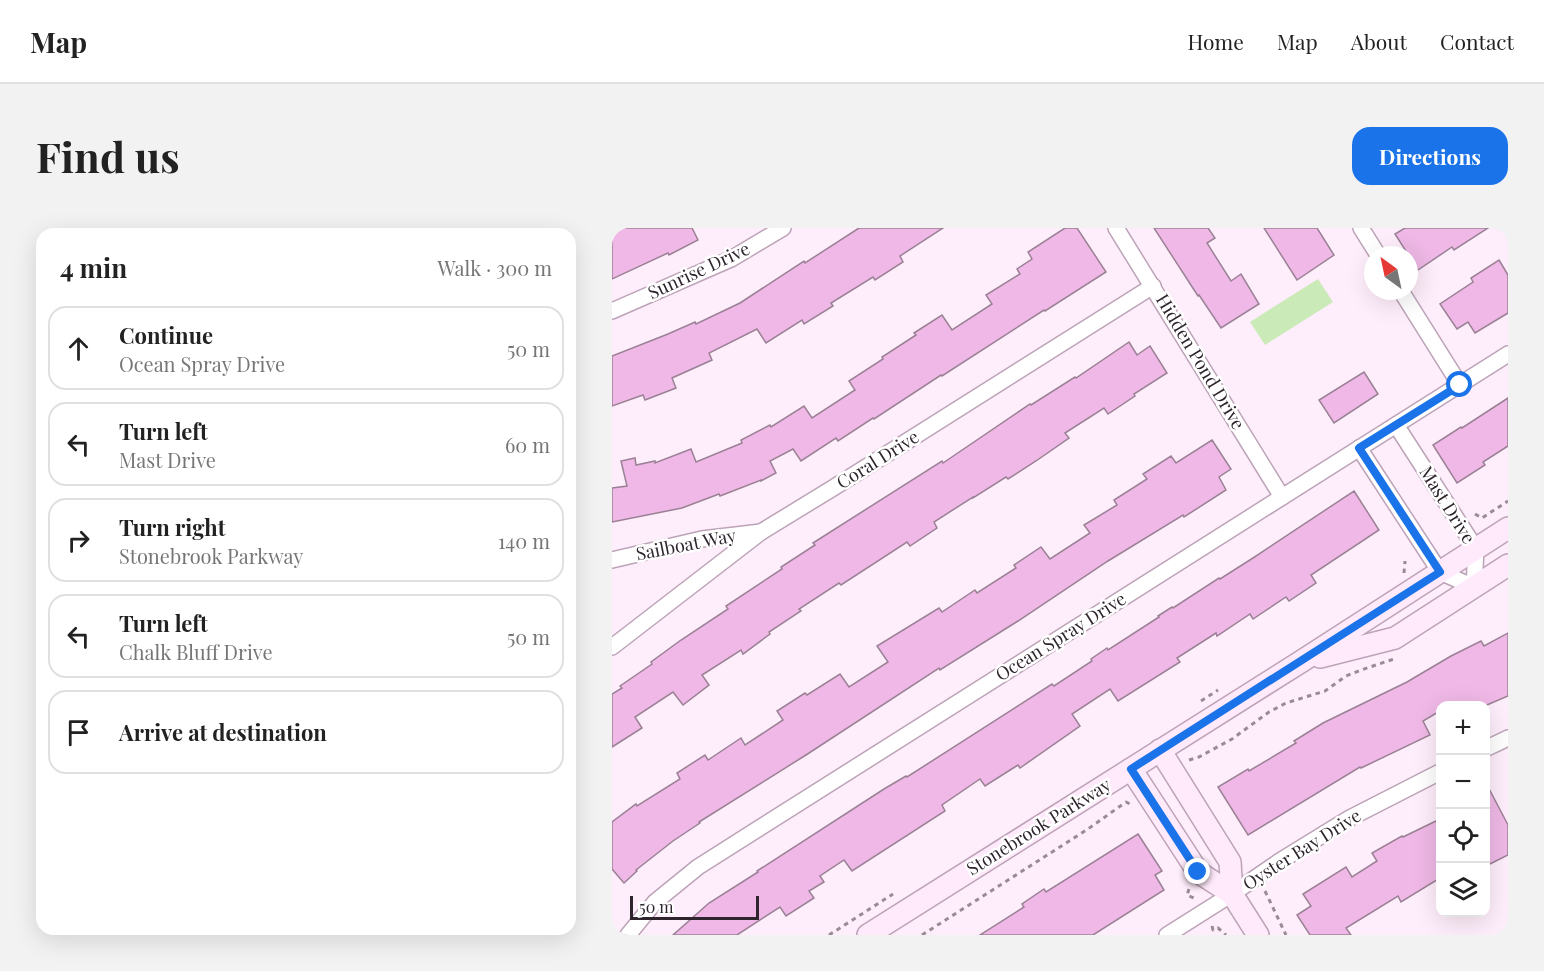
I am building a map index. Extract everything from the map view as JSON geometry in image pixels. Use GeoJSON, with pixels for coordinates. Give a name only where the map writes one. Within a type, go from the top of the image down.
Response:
{"type":"FeatureCollection","features":[{"type":"Feature","properties":{"kind":"street","name":"Sunrise Drive"},"geometry":{"type":"LineString","coordinates":[[612,312],[731,259],[783,228]]}},
{"type":"Feature","properties":{"kind":"street","name":"Hidden Pond Drive"},"geometry":{"type":"LineString","coordinates":[[1116,228],[1282,497]]}},
{"type":"Feature","properties":{"kind":"street"},"geometry":{"type":"LineString","coordinates":[[1361,228],[1372,246]]}},
{"type":"Feature","properties":{"kind":"street","name":"Coral Drive"},"geometry":{"type":"LineString","coordinates":[[612,647],[761,532],[1153,286]]}},
{"type":"Feature","properties":{"kind":"street"},"geometry":{"type":"LineString","coordinates":[[1407,300],[1460,385]]}},
{"type":"Feature","properties":{"kind":"street","name":"Ocean Spray Drive"},"geometry":{"type":"LineString","coordinates":[[628,935],[655,902],[698,867],[1508,354]]}},
{"type":"Feature","properties":{"kind":"street","name":"Mast Drive"},"geometry":{"type":"LineString","coordinates":[[1396,425],[1476,549],[1474,587]]}},
{"type":"Feature","properties":{"kind":"street"},"geometry":{"type":"LineString","coordinates":[[1359,448],[1440,572],[1474,587]]}},
{"type":"Feature","properties":{"kind":"street","name":"Stonebrook Parkway"},"geometry":{"type":"LineString","coordinates":[[868,935],[1508,528]]}},
{"type":"Feature","properties":{"kind":"street","name":"Sailboat Way"},"geometry":{"type":"LineString","coordinates":[[612,560],[702,539],[761,532]]}},
{"type":"Feature","properties":{"kind":"street","name":"Stonebrook Parkway"},"geometry":{"type":"LineString","coordinates":[[1302,661],[1395,638],[1508,565]]}},
{"type":"Feature","properties":{"kind":"street"},"geometry":{"type":"LineString","coordinates":[[1490,747],[1508,738]]}},
{"type":"Feature","properties":{"kind":"street"},"geometry":{"type":"LineString","coordinates":[[1160,750],[1230,862],[1232,894]]}},
{"type":"Feature","properties":{"kind":"street"},"geometry":{"type":"LineString","coordinates":[[1131,769],[1198,872],[1232,894],[1258,935]]}},
{"type":"Feature","properties":{"kind":"street","name":"Oyster Bay Drive"},"geometry":{"type":"LineString","coordinates":[[1167,935],[1350,818],[1436,774]]}},
{"type":"Feature","properties":{"kind":"path"},"geometry":{"type":"LineString","coordinates":[[1475,514],[1482,518],[1508,501]]}},
{"type":"Feature","properties":{"kind":"path"},"geometry":{"type":"LineString","coordinates":[[1186,761],[1199,757],[1232,739],[1269,712],[1286,703],[1325,691],[1346,676],[1396,658]]}},
{"type":"Feature","properties":{"kind":"path"},"geometry":{"type":"LineString","coordinates":[[922,935],[1088,829],[1126,802],[1130,804]]}},
{"type":"Feature","properties":{"kind":"path"},"geometry":{"type":"LineString","coordinates":[[1264,890],[1286,935]]}},
{"type":"Feature","properties":{"kind":"path"},"geometry":{"type":"LineString","coordinates":[[1210,924],[1214,930],[1218,928],[1226,935]]}},
{"type":"Feature","properties":{"kind":"green space"},"geometry":{"type":"Polygon","coordinates":[[[1318,279],[1333,302],[1265,345],[1250,322],[1318,279]]]}},
{"type":"Feature","properties":{"kind":"building"},"geometry":{"type":"Polygon","coordinates":[[[612,228],[692,228],[698,240],[612,279],[612,228]]]}},
{"type":"Feature","properties":{"kind":"building"},"geometry":{"type":"Polygon","coordinates":[[[859,228],[943,228],[900,256],[903,262],[875,280],[873,277],[831,303],[833,306],[804,324],[802,320],[766,343],[757,329],[709,353],[712,360],[672,378],[676,388],[645,400],[643,395],[612,406],[612,356],[695,322],[696,324],[740,303],[859,228]]]}},
{"type":"Feature","properties":{"kind":"building"},"geometry":{"type":"Polygon","coordinates":[[[1065,228],[1077,228],[1106,272],[874,419],[838,441],[836,438],[801,461],[793,449],[770,461],[776,473],[761,481],[682,508],[612,522],[612,488],[627,486],[621,461],[635,458],[636,465],[655,461],[655,463],[691,449],[696,462],[742,443],[741,440],[770,425],[771,427],[804,406],[812,418],[855,390],[849,381],[942,315],[952,330],[992,304],[986,295],[1020,274],[1017,269],[1032,259],[1028,252],[1065,228]]]}},
{"type":"Feature","properties":{"kind":"building"},"geometry":{"type":"Polygon","coordinates":[[[1154,228],[1208,228],[1215,238],[1207,243],[1231,281],[1241,274],[1259,304],[1221,328],[1154,228]]]}},
{"type":"Feature","properties":{"kind":"building"},"geometry":{"type":"Polygon","coordinates":[[[1264,228],[1317,228],[1334,255],[1297,280],[1264,228]]]}},
{"type":"Feature","properties":{"kind":"building"},"geometry":{"type":"Polygon","coordinates":[[[1405,228],[1488,228],[1454,250],[1452,247],[1418,270],[1418,246],[1403,246],[1395,234],[1405,228]]]}},
{"type":"Feature","properties":{"kind":"building"},"geometry":{"type":"Polygon","coordinates":[[[1499,260],[1508,275],[1508,313],[1475,333],[1468,322],[1457,329],[1440,304],[1473,282],[1471,278],[1499,260]]]}},
{"type":"Feature","properties":{"kind":"building"},"geometry":{"type":"Polygon","coordinates":[[[1129,342],[1137,355],[1150,346],[1167,373],[1108,414],[1104,408],[1065,433],[1069,438],[1008,479],[1006,477],[934,522],[937,528],[910,546],[907,542],[841,585],[839,583],[799,609],[801,611],[769,632],[770,634],[743,654],[741,650],[702,675],[709,685],[683,705],[673,692],[635,717],[642,728],[612,747],[612,694],[622,688],[620,686],[681,640],[728,609],[726,606],[815,545],[813,543],[942,461],[943,463],[1030,404],[1076,378],[1129,342]]]}},
{"type":"Feature","properties":{"kind":"building"},"geometry":{"type":"Polygon","coordinates":[[[1364,372],[1378,394],[1334,423],[1319,400],[1364,372]]]}},
{"type":"Feature","properties":{"kind":"building"},"geometry":{"type":"Polygon","coordinates":[[[1508,398],[1508,446],[1483,462],[1485,465],[1457,483],[1433,445],[1508,398]]]}},
{"type":"Feature","properties":{"kind":"building"},"geometry":{"type":"Polygon","coordinates":[[[1212,440],[1231,469],[1219,477],[1226,490],[1108,561],[1018,621],[940,670],[939,668],[699,822],[636,870],[624,883],[612,869],[612,822],[636,804],[637,806],[680,779],[677,773],[705,755],[708,760],[741,738],[745,745],[783,720],[777,711],[840,674],[849,687],[888,662],[877,646],[939,608],[942,612],[975,590],[977,593],[1016,568],[1014,565],[1041,547],[1050,559],[1090,533],[1084,525],[1117,505],[1114,500],[1147,479],[1143,474],[1171,456],[1176,463],[1212,440]]]}},
{"type":"Feature","properties":{"kind":"building"},"geometry":{"type":"Polygon","coordinates":[[[1354,491],[1379,530],[1311,575],[1316,583],[1289,601],[1286,597],[1253,619],[1250,614],[1217,636],[1216,633],[1177,658],[1180,662],[1118,701],[1110,689],[1072,714],[1080,726],[1020,768],[1018,765],[985,786],[980,779],[942,805],[945,811],[852,871],[844,860],[820,876],[824,882],[809,891],[814,898],[786,916],[780,907],[737,935],[673,935],[709,903],[757,871],[1052,684],[1054,686],[1092,661],[1091,659],[1107,648],[1108,650],[1172,607],[1220,579],[1354,491]]]}},
{"type":"Feature","properties":{"kind":"building"},"geometry":{"type":"Polygon","coordinates":[[[1508,633],[1508,696],[1490,704],[1490,701],[1436,701],[1436,713],[1423,721],[1430,735],[1360,767],[1248,835],[1218,787],[1296,743],[1294,741],[1323,723],[1407,682],[1481,641],[1484,646],[1508,633]]]}},
{"type":"Feature","properties":{"kind":"building"},"geometry":{"type":"Polygon","coordinates":[[[1490,791],[1508,825],[1508,855],[1490,864],[1490,791]]]}},
{"type":"Feature","properties":{"kind":"building"},"geometry":{"type":"Polygon","coordinates":[[[1436,821],[1436,880],[1401,902],[1398,896],[1346,928],[1351,935],[1310,935],[1297,915],[1311,906],[1303,894],[1346,867],[1352,877],[1377,861],[1372,853],[1436,821]]]}},
{"type":"Feature","properties":{"kind":"building"},"geometry":{"type":"Polygon","coordinates":[[[1138,834],[1162,871],[1155,875],[1164,890],[1093,935],[980,935],[1024,907],[1022,904],[1044,889],[1046,892],[1138,834]]]}},
{"type":"Feature","properties":{"kind":"route"},"geometry":{"type":"LineString","coordinates":[[1198,872],[1131,769],[1440,572],[1359,448],[1460,385]]}}]}
